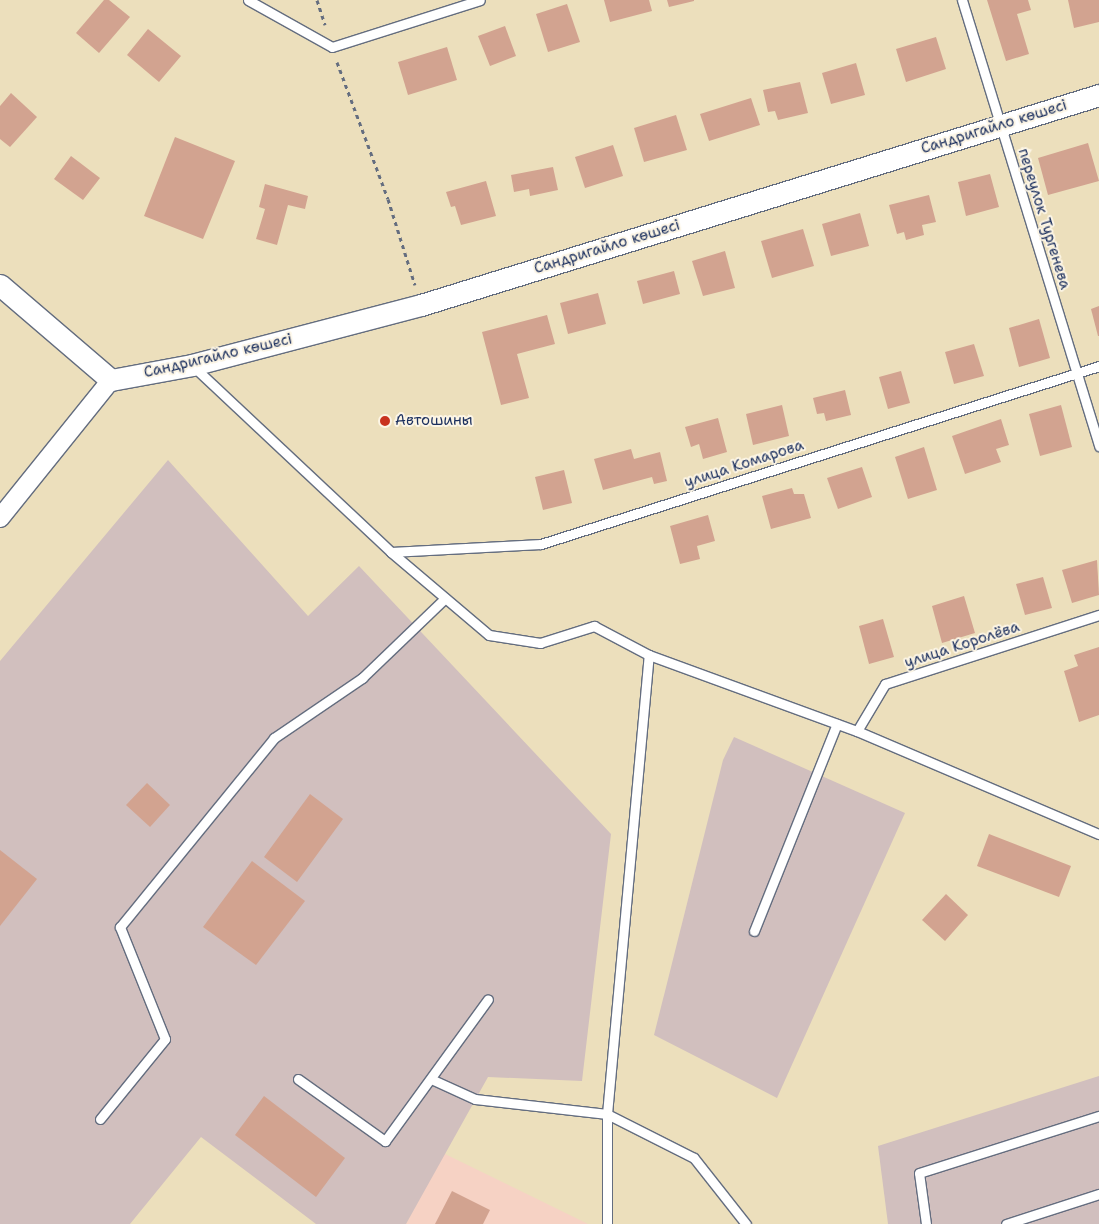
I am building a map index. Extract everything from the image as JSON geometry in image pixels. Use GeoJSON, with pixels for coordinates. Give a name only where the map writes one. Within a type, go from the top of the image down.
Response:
{"type":"FeatureCollection","features":[{"type":"Feature","properties":{"kind":"street","name":"Сандригайло көшесі"},"geometry":{"type":"LineString","coordinates":[[111,380],[192,365],[421,305],[1099,95]]}},
{"type":"Feature","properties":{"kind":"street"},"geometry":{"type":"LineString","coordinates":[[0,284],[111,380],[0,518]]}},
{"type":"Feature","properties":{"kind":"lane"},"geometry":{"type":"LineString","coordinates":[[248,0],[332,47],[480,0]]}},
{"type":"Feature","properties":{"kind":"lane","name":"переулок Тургенева"},"geometry":{"type":"LineString","coordinates":[[962,0],[1002,125],[1099,446]]}},
{"type":"Feature","properties":{"kind":"lane"},"geometry":{"type":"LineString","coordinates":[[192,365],[391,552],[489,635],[540,643],[594,626],[649,655],[857,731],[1099,834]]}},
{"type":"Feature","properties":{"kind":"lane","name":"улица Комарова"},"geometry":{"type":"LineString","coordinates":[[391,552],[542,544],[1099,366]]}},
{"type":"Feature","properties":{"kind":"lane"},"geometry":{"type":"LineString","coordinates":[[100,1119],[164,1039],[120,927],[274,738],[362,678],[445,598]]}},
{"type":"Feature","properties":{"kind":"lane","name":"улица Королёва"},"geometry":{"type":"LineString","coordinates":[[857,731],[885,684],[1099,615]]}},
{"type":"Feature","properties":{"kind":"lane"},"geometry":{"type":"LineString","coordinates":[[607,1224],[607,1114],[649,655]]}},
{"type":"Feature","properties":{"kind":"lane"},"geometry":{"type":"LineString","coordinates":[[754,931],[838,724]]}},
{"type":"Feature","properties":{"kind":"lane"},"geometry":{"type":"LineString","coordinates":[[298,1079],[385,1142],[488,999]]}},
{"type":"Feature","properties":{"kind":"lane"},"geometry":{"type":"LineString","coordinates":[[431,1079],[475,1099],[607,1114],[694,1158],[746,1224]]}},
{"type":"Feature","properties":{"kind":"lane"},"geometry":{"type":"LineString","coordinates":[[926,1224],[919,1173],[1099,1116]]}},
{"type":"Feature","properties":{"kind":"lane"},"geometry":{"type":"LineString","coordinates":[[1006,1224],[1099,1194]]}},
{"type":"Feature","properties":{"kind":"path"},"geometry":{"type":"LineString","coordinates":[[317,0],[332,47],[388,199],[421,305]]}},
{"type":"Feature","properties":{"kind":"shaded area"},"geometry":{"type":"Polygon","coordinates":[[[168,460],[308,616],[359,566],[611,834],[582,1081],[488,1077],[406,1224],[316,1224],[201,1137],[130,1224],[0,1224],[0,661],[168,460]]]}},
{"type":"Feature","properties":{"kind":"shaded area"},"geometry":{"type":"Polygon","coordinates":[[[734,737],[905,813],[777,1098],[654,1035],[723,760],[734,737]]]}},
{"type":"Feature","properties":{"kind":"shaded area"},"geometry":{"type":"Polygon","coordinates":[[[1099,1076],[1099,1224],[888,1224],[878,1146],[1099,1076]]]}},
{"type":"Feature","properties":{"kind":"shaded area"},"geometry":{"type":"Polygon","coordinates":[[[443,1153],[588,1224],[406,1224],[443,1153]]]}},
{"type":"Feature","properties":{"kind":"building"},"geometry":{"type":"Polygon","coordinates":[[[104,0],[109,0],[130,17],[99,53],[76,33],[104,0]]]}},
{"type":"Feature","properties":{"kind":"building"},"geometry":{"type":"Polygon","coordinates":[[[604,0],[649,0],[652,11],[610,22],[604,0]]]}},
{"type":"Feature","properties":{"kind":"building"},"geometry":{"type":"Polygon","coordinates":[[[667,0],[694,0],[694,1],[669,7],[667,0]]]}},
{"type":"Feature","properties":{"kind":"building"},"geometry":{"type":"Polygon","coordinates":[[[987,0],[1028,0],[1031,10],[1017,14],[1029,54],[1006,61],[987,0]]]}},
{"type":"Feature","properties":{"kind":"building"},"geometry":{"type":"Polygon","coordinates":[[[1068,0],[1099,0],[1099,22],[1074,28],[1068,0]]]}},
{"type":"Feature","properties":{"kind":"building"},"geometry":{"type":"Polygon","coordinates":[[[567,4],[580,42],[548,52],[536,14],[567,4]]]}},
{"type":"Feature","properties":{"kind":"building"},"geometry":{"type":"Polygon","coordinates":[[[505,26],[516,56],[490,66],[478,36],[505,26]]]}},
{"type":"Feature","properties":{"kind":"building"},"geometry":{"type":"Polygon","coordinates":[[[148,29],[181,56],[159,82],[127,55],[148,29]]]}},
{"type":"Feature","properties":{"kind":"building"},"geometry":{"type":"Polygon","coordinates":[[[936,37],[946,69],[906,82],[896,49],[936,37]]]}},
{"type":"Feature","properties":{"kind":"building"},"geometry":{"type":"Polygon","coordinates":[[[447,47],[457,80],[408,95],[398,62],[447,47]]]}},
{"type":"Feature","properties":{"kind":"building"},"geometry":{"type":"Polygon","coordinates":[[[856,63],[865,95],[831,104],[822,73],[856,63]]]}},
{"type":"Feature","properties":{"kind":"building"},"geometry":{"type":"Polygon","coordinates":[[[800,82],[808,113],[778,120],[775,111],[768,112],[763,90],[800,82]]]}},
{"type":"Feature","properties":{"kind":"building"},"geometry":{"type":"Polygon","coordinates":[[[11,93],[37,117],[10,147],[0,139],[0,106],[11,93]]]}},
{"type":"Feature","properties":{"kind":"building"},"geometry":{"type":"Polygon","coordinates":[[[751,98],[760,125],[709,141],[700,114],[751,98]]]}},
{"type":"Feature","properties":{"kind":"building"},"geometry":{"type":"Polygon","coordinates":[[[676,115],[687,150],[644,162],[634,128],[676,115]]]}},
{"type":"Feature","properties":{"kind":"building"},"geometry":{"type":"Polygon","coordinates":[[[175,137],[235,161],[203,239],[144,216],[175,137]]]}},
{"type":"Feature","properties":{"kind":"building"},"geometry":{"type":"Polygon","coordinates":[[[1088,143],[1099,181],[1048,195],[1038,158],[1088,143]]]}},
{"type":"Feature","properties":{"kind":"building"},"geometry":{"type":"Polygon","coordinates":[[[613,145],[623,176],[585,188],[575,157],[613,145]]]}},
{"type":"Feature","properties":{"kind":"building"},"geometry":{"type":"Polygon","coordinates":[[[71,156],[100,178],[83,200],[54,179],[71,156]]]}},
{"type":"Feature","properties":{"kind":"building"},"geometry":{"type":"Polygon","coordinates":[[[553,167],[558,190],[530,196],[529,189],[514,192],[511,175],[553,167]]]}},
{"type":"Feature","properties":{"kind":"building"},"geometry":{"type":"Polygon","coordinates":[[[990,174],[999,207],[966,216],[958,182],[990,174]]]}},
{"type":"Feature","properties":{"kind":"building"},"geometry":{"type":"Polygon","coordinates":[[[486,181],[496,216],[461,225],[455,206],[451,207],[446,192],[486,181]]]}},
{"type":"Feature","properties":{"kind":"building"},"geometry":{"type":"Polygon","coordinates":[[[265,184],[308,196],[305,209],[288,205],[277,245],[256,239],[265,209],[259,207],[265,184]]]}},
{"type":"Feature","properties":{"kind":"building"},"geometry":{"type":"Polygon","coordinates":[[[929,195],[936,222],[922,225],[924,235],[906,240],[904,232],[897,234],[889,205],[929,195]]]}},
{"type":"Feature","properties":{"kind":"building"},"geometry":{"type":"Polygon","coordinates":[[[860,213],[869,246],[831,256],[822,224],[860,213]]]}},
{"type":"Feature","properties":{"kind":"building"},"geometry":{"type":"Polygon","coordinates":[[[803,229],[814,266],[772,278],[761,241],[803,229]]]}},
{"type":"Feature","properties":{"kind":"building"},"geometry":{"type":"Polygon","coordinates":[[[725,251],[735,288],[703,296],[692,261],[725,251]]]}},
{"type":"Feature","properties":{"kind":"building"},"geometry":{"type":"Polygon","coordinates":[[[674,271],[680,294],[643,304],[637,281],[674,271]]]}},
{"type":"Feature","properties":{"kind":"building"},"geometry":{"type":"Polygon","coordinates":[[[598,293],[606,324],[568,334],[560,303],[598,293]]]}},
{"type":"Feature","properties":{"kind":"building"},"geometry":{"type":"Polygon","coordinates":[[[1099,306],[1099,336],[1098,336],[1091,309],[1099,306]]]}},
{"type":"Feature","properties":{"kind":"building"},"geometry":{"type":"Polygon","coordinates":[[[547,315],[555,344],[517,354],[529,398],[501,405],[482,332],[547,315]]]}},
{"type":"Feature","properties":{"kind":"building"},"geometry":{"type":"Polygon","coordinates":[[[1039,319],[1050,358],[1019,367],[1009,328],[1039,319]]]}},
{"type":"Feature","properties":{"kind":"building"},"geometry":{"type":"Polygon","coordinates":[[[974,344],[984,376],[954,384],[945,352],[974,344]]]}},
{"type":"Feature","properties":{"kind":"building"},"geometry":{"type":"Polygon","coordinates":[[[901,371],[910,403],[888,409],[879,377],[901,371]]]}},
{"type":"Feature","properties":{"kind":"building"},"geometry":{"type":"Polygon","coordinates":[[[845,390],[851,415],[826,421],[824,413],[817,414],[813,398],[845,390]]]}},
{"type":"Feature","properties":{"kind":"building"},"geometry":{"type":"Polygon","coordinates":[[[782,405],[789,436],[753,445],[746,414],[782,405]]]}},
{"type":"Feature","properties":{"kind":"building"},"geometry":{"type":"Polygon","coordinates":[[[1061,405],[1072,447],[1040,456],[1029,414],[1061,405]]]}},
{"type":"Feature","properties":{"kind":"building"},"geometry":{"type":"Polygon","coordinates":[[[718,418],[727,452],[703,459],[699,444],[691,447],[685,427],[718,418]]]}},
{"type":"Feature","properties":{"kind":"building"},"geometry":{"type":"Polygon","coordinates":[[[1001,419],[1009,445],[996,449],[1001,462],[965,474],[952,436],[1001,419]]]}},
{"type":"Feature","properties":{"kind":"building"},"geometry":{"type":"Polygon","coordinates":[[[924,447],[937,490],[908,499],[895,457],[924,447]]]}},
{"type":"Feature","properties":{"kind":"building"},"geometry":{"type":"Polygon","coordinates":[[[631,449],[634,459],[660,452],[667,481],[654,484],[652,477],[603,490],[594,459],[631,449]]]}},
{"type":"Feature","properties":{"kind":"building"},"geometry":{"type":"Polygon","coordinates":[[[862,467],[872,497],[838,509],[827,478],[862,467]]]}},
{"type":"Feature","properties":{"kind":"building"},"geometry":{"type":"Polygon","coordinates":[[[564,470],[572,503],[543,510],[535,477],[564,470]]]}},
{"type":"Feature","properties":{"kind":"building"},"geometry":{"type":"Polygon","coordinates":[[[792,488],[794,494],[804,494],[811,518],[771,529],[762,496],[792,488]]]}},
{"type":"Feature","properties":{"kind":"building"},"geometry":{"type":"Polygon","coordinates":[[[708,515],[715,541],[697,546],[700,559],[680,564],[670,526],[708,515]]]}},
{"type":"Feature","properties":{"kind":"building"},"geometry":{"type":"Polygon","coordinates":[[[1097,560],[1099,595],[1072,603],[1062,570],[1097,560]]]}},
{"type":"Feature","properties":{"kind":"building"},"geometry":{"type":"Polygon","coordinates":[[[1043,577],[1052,608],[1025,615],[1016,584],[1043,577]]]}},
{"type":"Feature","properties":{"kind":"building"},"geometry":{"type":"Polygon","coordinates":[[[964,596],[975,633],[942,643],[932,606],[964,596]]]}},
{"type":"Feature","properties":{"kind":"building"},"geometry":{"type":"Polygon","coordinates":[[[883,619],[894,657],[869,664],[859,626],[883,619]]]}},
{"type":"Feature","properties":{"kind":"building"},"geometry":{"type":"Polygon","coordinates":[[[1099,647],[1099,715],[1079,722],[1064,671],[1078,666],[1074,655],[1099,647]]]}},
{"type":"Feature","properties":{"kind":"building"},"geometry":{"type":"Polygon","coordinates":[[[147,783],[170,805],[150,827],[126,805],[147,783]]]}},
{"type":"Feature","properties":{"kind":"building"},"geometry":{"type":"Polygon","coordinates":[[[310,794],[343,819],[297,882],[264,857],[310,794]]]}},
{"type":"Feature","properties":{"kind":"building"},"geometry":{"type":"Polygon","coordinates":[[[989,834],[1071,866],[1059,897],[977,866],[989,834]]]}},
{"type":"Feature","properties":{"kind":"building"},"geometry":{"type":"Polygon","coordinates":[[[0,850],[37,879],[0,926],[0,850]]]}},
{"type":"Feature","properties":{"kind":"building"},"geometry":{"type":"Polygon","coordinates":[[[252,861],[305,901],[256,965],[203,927],[252,861]]]}},
{"type":"Feature","properties":{"kind":"building"},"geometry":{"type":"Polygon","coordinates":[[[946,894],[968,915],[945,941],[922,920],[946,894]]]}},
{"type":"Feature","properties":{"kind":"building"},"geometry":{"type":"Polygon","coordinates":[[[264,1096],[345,1158],[316,1197],[235,1135],[264,1096]]]}},
{"type":"Feature","properties":{"kind":"building"},"geometry":{"type":"Polygon","coordinates":[[[452,1191],[490,1210],[483,1224],[435,1224],[452,1191]]]}},
{"type":"Feature","properties":{"kind":"place","name":"Автошины"},"geometry":{"type":"Point","coordinates":[385,421]}}]}
